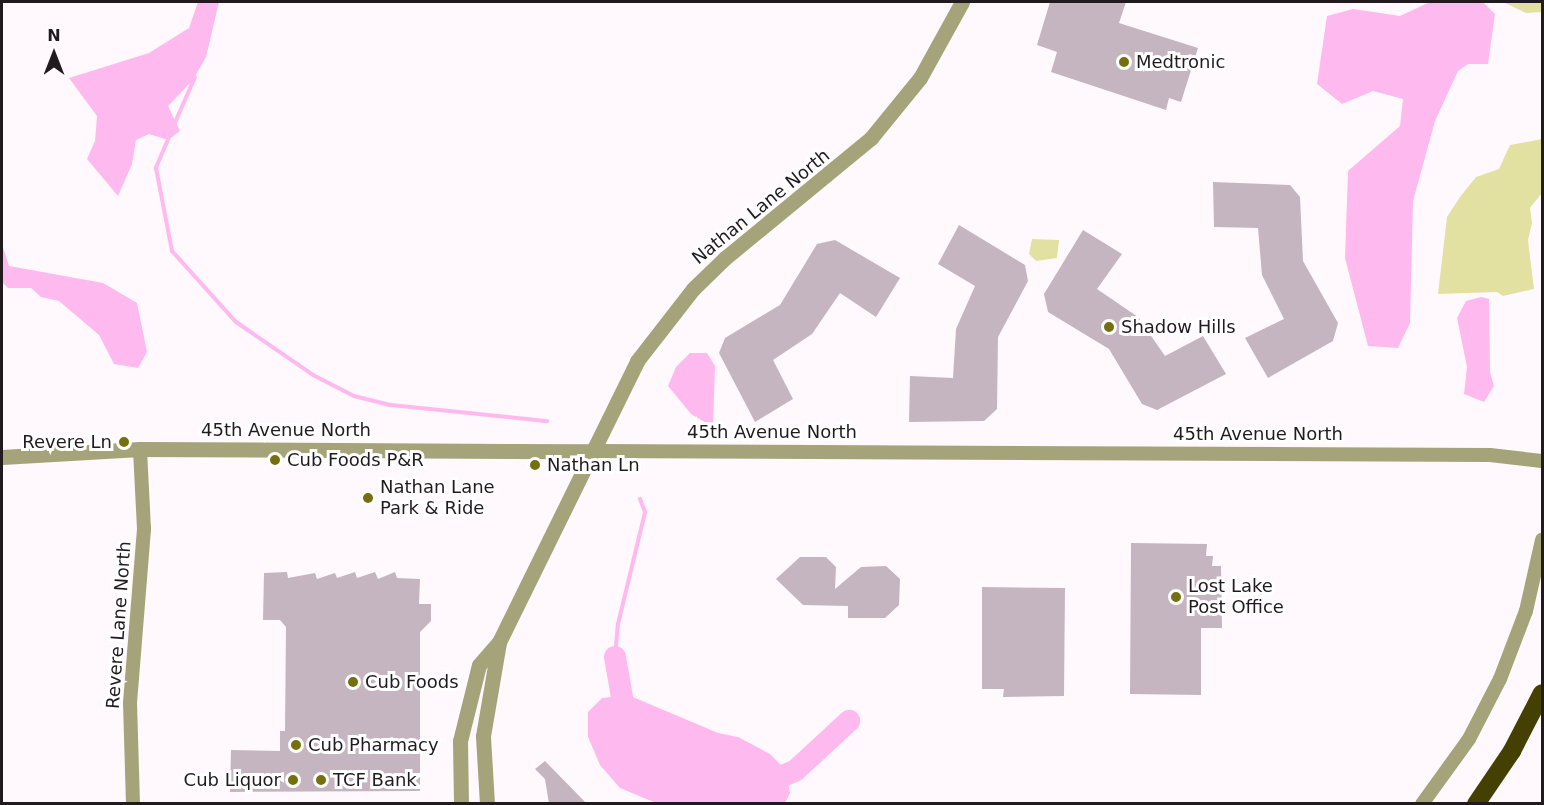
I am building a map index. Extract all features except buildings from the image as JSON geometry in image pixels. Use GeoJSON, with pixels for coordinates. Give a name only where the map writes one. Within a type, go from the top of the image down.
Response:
{"type":"FeatureCollection","features":[{"type":"Feature","properties":{"kind":"highway"},"geometry":{"type":"LineString","coordinates":[[1476,804],[1512,751],[1542,693]]}},
{"type":"Feature","properties":{"kind":"street","name":"Nathan Lane North"},"geometry":{"type":"LineString","coordinates":[[460,804],[460,741],[465,711],[479,665],[499,642],[637,361],[661,328],[724,258],[852,157],[871,138],[920,78],[962,2]]}},
{"type":"Feature","properties":{"kind":"street","name":"45th Avenue North"},"geometry":{"type":"LineString","coordinates":[[2,457],[140,449],[1490,455],[1542,461]]}},
{"type":"Feature","properties":{"kind":"street","name":"Revere Lane North"},"geometry":{"type":"LineString","coordinates":[[133,804],[130,703],[144,529],[140,449]]}},
{"type":"Feature","properties":{"kind":"street"},"geometry":{"type":"LineString","coordinates":[[1422,804],[1469,739],[1500,679],[1526,611],[1542,540]]}},
{"type":"Feature","properties":{"kind":"street","name":"Nathan Lane North"},"geometry":{"type":"LineString","coordinates":[[487,804],[483,736],[499,642]]}},
{"type":"Feature","properties":{"kind":"shaded area"},"geometry":{"type":"Polygon","coordinates":[[[198,2],[219,2],[206,57],[193,80],[168,106],[180,131],[168,140],[149,134],[136,140],[132,164],[118,196],[87,159],[95,141],[97,116],[69,78],[149,53],[189,28],[198,2]]]}},
{"type":"Feature","properties":{"kind":"shaded area"},"geometry":{"type":"Polygon","coordinates":[[[1430,2],[1483,2],[1495,14],[1488,64],[1468,64],[1458,71],[1435,121],[1413,201],[1410,323],[1398,348],[1368,346],[1345,258],[1348,171],[1400,126],[1403,99],[1373,91],[1342,104],[1317,84],[1327,16],[1353,9],[1400,16],[1430,2]]]}},
{"type":"Feature","properties":{"kind":"shaded area"},"geometry":{"type":"Polygon","coordinates":[[[1503,2],[1542,2],[1542,12],[1526,13],[1503,2]]]}},
{"type":"Feature","properties":{"kind":"shaded area"},"geometry":{"type":"Polygon","coordinates":[[[1542,139],[1542,193],[1530,208],[1532,223],[1528,240],[1534,289],[1503,296],[1497,292],[1438,294],[1447,217],[1460,197],[1476,177],[1499,169],[1510,145],[1542,139]]]}},
{"type":"Feature","properties":{"kind":"shaded area"},"geometry":{"type":"Polygon","coordinates":[[[1032,239],[1059,240],[1057,258],[1036,261],[1029,254],[1032,239]]]}},
{"type":"Feature","properties":{"kind":"shaded area"},"geometry":{"type":"Polygon","coordinates":[[[2,244],[9,266],[103,283],[137,303],[147,352],[138,368],[114,364],[99,335],[59,301],[41,297],[31,288],[8,288],[2,282],[2,244]]]}},
{"type":"Feature","properties":{"kind":"shaded area"},"geometry":{"type":"Polygon","coordinates":[[[1481,297],[1489,299],[1490,372],[1494,386],[1484,402],[1464,394],[1467,367],[1457,318],[1466,301],[1481,297]]]}},
{"type":"Feature","properties":{"kind":"shaded area"},"geometry":{"type":"Polygon","coordinates":[[[690,353],[707,353],[715,366],[713,427],[691,414],[668,386],[676,367],[690,353]]]}},
{"type":"Feature","properties":{"kind":"shaded area"},"geometry":{"type":"Polygon","coordinates":[[[628,695],[718,733],[738,737],[770,754],[786,770],[790,793],[785,803],[656,803],[620,788],[600,765],[588,737],[588,712],[602,698],[628,695]]]}},
{"type":"Feature","properties":{"kind":"waterway"},"geometry":{"type":"LineString","coordinates":[[174,125],[195,77]]}},
{"type":"Feature","properties":{"kind":"waterway"},"geometry":{"type":"LineString","coordinates":[[169,137],[156,168],[172,251],[236,322],[313,375],[354,396],[391,405],[547,421]]}},
{"type":"Feature","properties":{"kind":"waterway"},"geometry":{"type":"LineString","coordinates":[[615,657],[618,624],[645,512],[640,499]]}},
{"type":"Feature","properties":{"kind":"waterway"},"geometry":{"type":"LineString","coordinates":[[615,657],[627,726]]}},
{"type":"Feature","properties":{"kind":"waterway"},"geometry":{"type":"LineString","coordinates":[[759,786],[795,771],[849,721]]}},
{"type":"Feature","properties":{"kind":"place","name":"Medtronic"},"geometry":{"type":"Point","coordinates":[1124,62]}},
{"type":"Feature","properties":{"kind":"place","name":"Shadow Hills"},"geometry":{"type":"Point","coordinates":[1109,327]}},
{"type":"Feature","properties":{"kind":"place","name":"Revere Ln"},"geometry":{"type":"Point","coordinates":[124,442]}},
{"type":"Feature","properties":{"kind":"place","name":"Cub Foods P&R"},"geometry":{"type":"Point","coordinates":[275,460]}},
{"type":"Feature","properties":{"kind":"place","name":"Nathan Ln"},"geometry":{"type":"Point","coordinates":[535,465]}},
{"type":"Feature","properties":{"kind":"place","name":"Nathan Lane Park & Ride"},"geometry":{"type":"Point","coordinates":[368,498]}},
{"type":"Feature","properties":{"kind":"place","name":"Lost Lake Post Office"},"geometry":{"type":"Point","coordinates":[1176,597]}},
{"type":"Feature","properties":{"kind":"place","name":"Cub Foods"},"geometry":{"type":"Point","coordinates":[353,682]}},
{"type":"Feature","properties":{"kind":"place","name":"Cub Pharmacy"},"geometry":{"type":"Point","coordinates":[296,745]}},
{"type":"Feature","properties":{"kind":"place","name":"Cub Liquor"},"geometry":{"type":"Point","coordinates":[293,780]}},
{"type":"Feature","properties":{"kind":"place","name":"TCF Bank"},"geometry":{"type":"Point","coordinates":[321,780]}}]}
